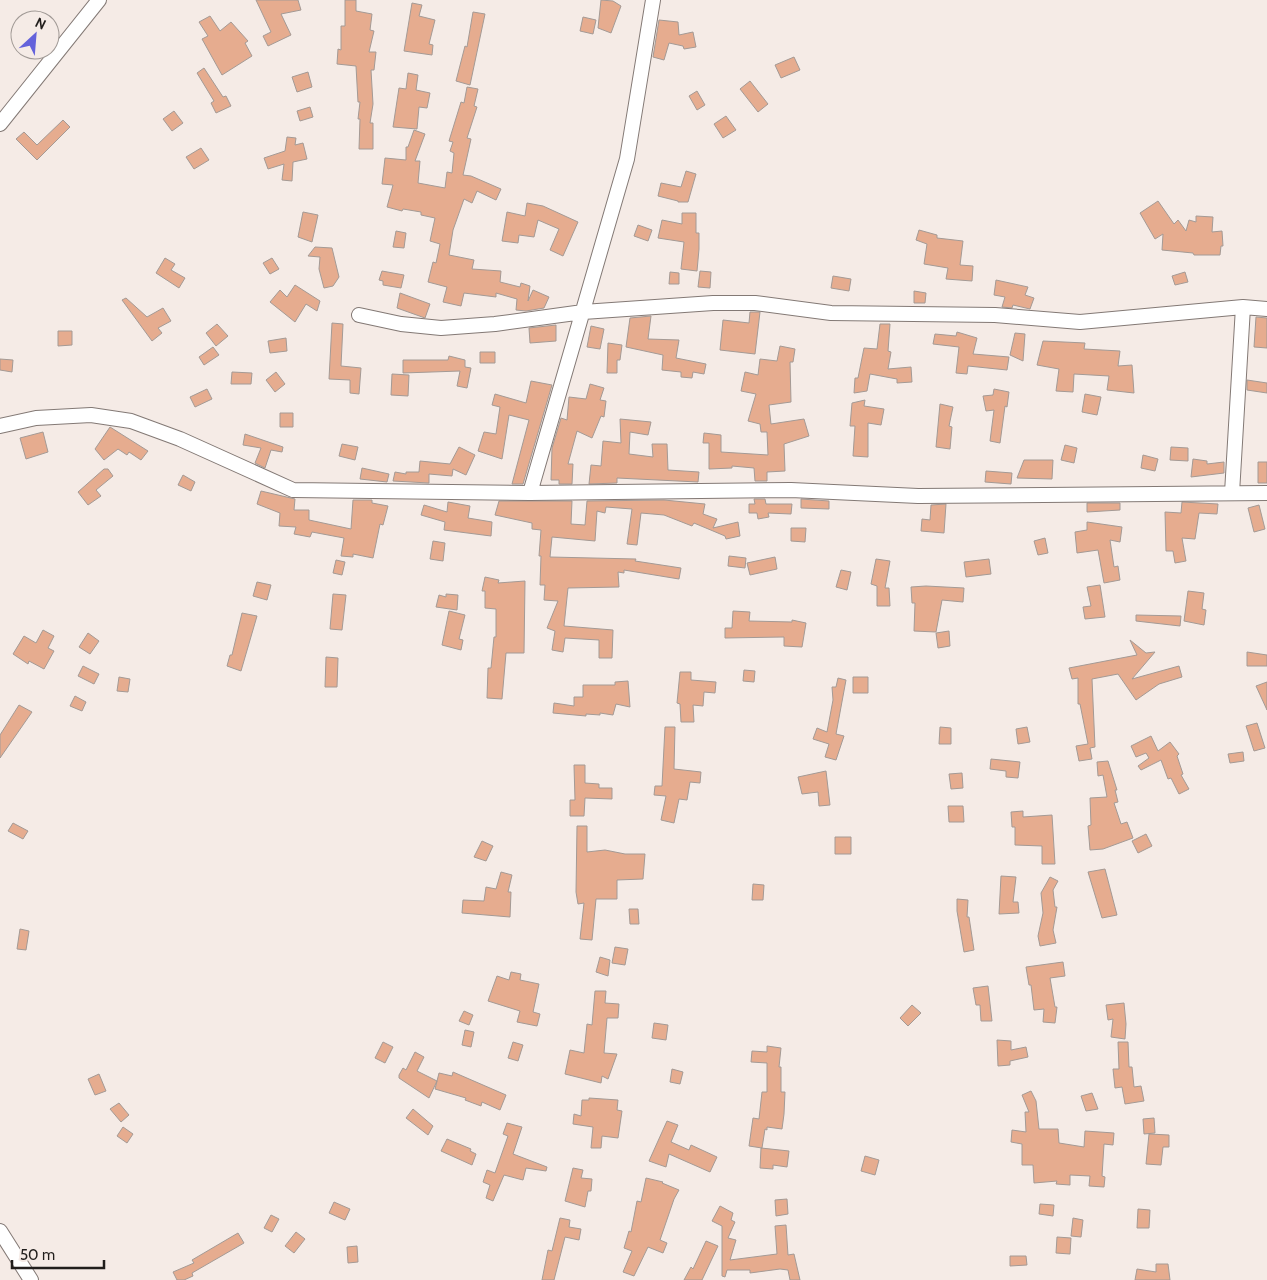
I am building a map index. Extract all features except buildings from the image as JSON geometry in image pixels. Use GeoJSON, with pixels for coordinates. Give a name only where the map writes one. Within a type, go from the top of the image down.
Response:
{"type":"FeatureCollection","features":[{"type":"Feature","properties":{"kind":"street"},"geometry":{"type":"LineString","coordinates":[[0,124],[100,0]]}},
{"type":"Feature","properties":{"kind":"street"},"geometry":{"type":"LineString","coordinates":[[530,493],[627,159],[653,0]]}},
{"type":"Feature","properties":{"kind":"street"},"geometry":{"type":"LineString","coordinates":[[359,315],[401,324],[441,328],[494,324],[583,312],[713,303],[755,303],[831,313],[996,315],[1080,322],[1243,307],[1267,309]]}},
{"type":"Feature","properties":{"kind":"street"},"geometry":{"type":"LineString","coordinates":[[1232,492],[1243,307]]}},
{"type":"Feature","properties":{"kind":"street"},"geometry":{"type":"LineString","coordinates":[[0,426],[36,418],[91,415],[131,422],[180,439],[293,490],[530,493],[791,490],[918,496],[1267,493]]}},
{"type":"Feature","properties":{"kind":"street"},"geometry":{"type":"LineString","coordinates":[[0,1231],[31,1280]]}}]}
